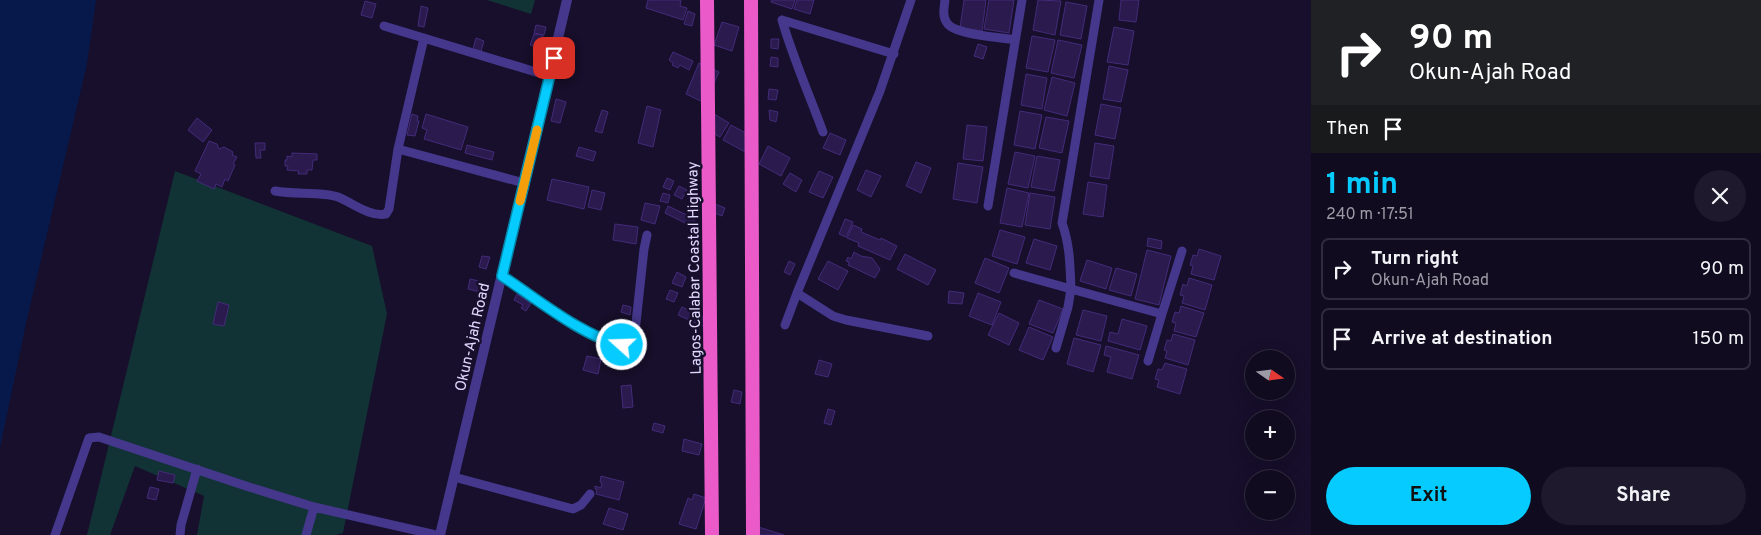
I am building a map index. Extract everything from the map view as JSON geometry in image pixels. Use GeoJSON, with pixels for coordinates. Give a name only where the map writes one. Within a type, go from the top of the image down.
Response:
{"type":"FeatureCollection","features":[{"type":"Feature","properties":{"kind":"highway","name":"Lagos-Calabar Coastal Highway"},"geometry":{"type":"LineString","coordinates":[[707,0],[712,535]]}},
{"type":"Feature","properties":{"kind":"highway"},"geometry":{"type":"LineString","coordinates":[[751,0],[753,535]]}},
{"type":"Feature","properties":{"kind":"street","name":"Okun-Ajah Road"},"geometry":{"type":"LineString","coordinates":[[440,535],[567,0]]}},
{"type":"Feature","properties":{"kind":"street"},"geometry":{"type":"LineString","coordinates":[[785,325],[880,92],[911,0]]}},
{"type":"Feature","properties":{"kind":"street"},"geometry":{"type":"LineString","coordinates":[[945,0],[943,13],[947,24],[958,31],[1015,40]]}},
{"type":"Feature","properties":{"kind":"street"},"geometry":{"type":"LineString","coordinates":[[988,206],[1022,0]]}},
{"type":"Feature","properties":{"kind":"street"},"geometry":{"type":"LineString","coordinates":[[1056,348],[1068,307],[1071,289],[1068,238],[1062,222],[1099,0]]}},
{"type":"Feature","properties":{"kind":"street"},"geometry":{"type":"LineString","coordinates":[[823,132],[812,98],[792,53],[782,20],[894,54]]}},
{"type":"Feature","properties":{"kind":"street"},"geometry":{"type":"LineString","coordinates":[[384,26],[550,76]]}},
{"type":"Feature","properties":{"kind":"street"},"geometry":{"type":"LineString","coordinates":[[275,191],[338,197],[364,210],[382,215],[386,214],[389,209],[398,148],[424,38]]}},
{"type":"Feature","properties":{"kind":"street"},"geometry":{"type":"LineString","coordinates":[[398,148],[524,183]]}},
{"type":"Feature","properties":{"kind":"street"},"geometry":{"type":"LineString","coordinates":[[502,276],[579,326],[603,339],[622,345],[629,342],[635,332],[647,235]]}},
{"type":"Feature","properties":{"kind":"street"},"geometry":{"type":"LineString","coordinates":[[1148,362],[1182,251]]}},
{"type":"Feature","properties":{"kind":"street"},"geometry":{"type":"LineString","coordinates":[[1014,273],[1162,314]]}},
{"type":"Feature","properties":{"kind":"street"},"geometry":{"type":"LineString","coordinates":[[797,293],[833,316],[928,336]]}},
{"type":"Feature","properties":{"kind":"street"},"geometry":{"type":"LineString","coordinates":[[56,535],[89,438],[99,437],[314,507],[436,535]]}},
{"type":"Feature","properties":{"kind":"street"},"geometry":{"type":"LineString","coordinates":[[180,535],[181,524],[197,469]]}},
{"type":"Feature","properties":{"kind":"street"},"geometry":{"type":"LineString","coordinates":[[454,477],[573,509],[581,505],[590,494]]}},
{"type":"Feature","properties":{"kind":"street"},"geometry":{"type":"LineString","coordinates":[[306,535],[314,507]]}},
{"type":"Feature","properties":{"kind":"green space"},"geometry":{"type":"Polygon","coordinates":[[[487,0],[535,0],[531,14],[487,0]]]}},
{"type":"Feature","properties":{"kind":"green space"},"geometry":{"type":"Polygon","coordinates":[[[175,171],[372,246],[387,314],[343,533],[335,535],[197,535],[204,496],[135,466],[110,535],[87,535],[175,171]]]}},
{"type":"Feature","properties":{"kind":"water"},"geometry":{"type":"Polygon","coordinates":[[[0,0],[96,0],[87,64],[27,319],[0,448],[0,0]]]}},
{"type":"Feature","properties":{"kind":"building"},"geometry":{"type":"Polygon","coordinates":[[[648,0],[681,0],[680,6],[687,8],[683,20],[646,8],[648,0]]]}},
{"type":"Feature","properties":{"kind":"building"},"geometry":{"type":"Polygon","coordinates":[[[772,0],[795,0],[792,9],[771,2],[772,0]]]}},
{"type":"Feature","properties":{"kind":"building"},"geometry":{"type":"Polygon","coordinates":[[[797,0],[814,0],[810,14],[794,9],[797,0]]]}},
{"type":"Feature","properties":{"kind":"building"},"geometry":{"type":"Polygon","coordinates":[[[964,0],[986,0],[982,31],[960,28],[964,0]]]}},
{"type":"Feature","properties":{"kind":"building"},"geometry":{"type":"Polygon","coordinates":[[[989,0],[1014,0],[1009,33],[984,29],[989,0]]]}},
{"type":"Feature","properties":{"kind":"building"},"geometry":{"type":"Polygon","coordinates":[[[1038,0],[1061,1],[1055,35],[1033,30],[1038,0]]]}},
{"type":"Feature","properties":{"kind":"building"},"geometry":{"type":"Polygon","coordinates":[[[1121,0],[1139,0],[1136,22],[1119,20],[1121,0]]]}},
{"type":"Feature","properties":{"kind":"building"},"geometry":{"type":"Polygon","coordinates":[[[365,1],[376,4],[372,18],[361,15],[365,1]]]}},
{"type":"Feature","properties":{"kind":"building"},"geometry":{"type":"Polygon","coordinates":[[[1066,2],[1087,6],[1081,39],[1060,35],[1066,2]]]}},
{"type":"Feature","properties":{"kind":"building"},"geometry":{"type":"Polygon","coordinates":[[[421,6],[428,8],[424,27],[418,26],[421,6]]]}},
{"type":"Feature","properties":{"kind":"building"},"geometry":{"type":"Polygon","coordinates":[[[688,11],[695,14],[692,26],[684,24],[688,11]]]}},
{"type":"Feature","properties":{"kind":"building"},"geometry":{"type":"Polygon","coordinates":[[[722,22],[739,27],[732,51],[714,45],[722,22]]]}},
{"type":"Feature","properties":{"kind":"building"},"geometry":{"type":"Polygon","coordinates":[[[536,25],[546,27],[544,35],[534,33],[536,25]]]}},
{"type":"Feature","properties":{"kind":"building"},"geometry":{"type":"Polygon","coordinates":[[[1114,27],[1134,31],[1128,65],[1107,62],[1114,27]]]}},
{"type":"Feature","properties":{"kind":"building"},"geometry":{"type":"Polygon","coordinates":[[[534,34],[543,35],[542,43],[536,42],[535,46],[530,45],[534,34]]]}},
{"type":"Feature","properties":{"kind":"building"},"geometry":{"type":"Polygon","coordinates":[[[1032,36],[1055,40],[1048,72],[1026,68],[1032,36]]]}},
{"type":"Feature","properties":{"kind":"building"},"geometry":{"type":"Polygon","coordinates":[[[476,38],[484,41],[481,51],[473,49],[476,38]]]}},
{"type":"Feature","properties":{"kind":"building"},"geometry":{"type":"Polygon","coordinates":[[[771,39],[779,39],[778,49],[771,48],[771,39]]]}},
{"type":"Feature","properties":{"kind":"building"},"geometry":{"type":"Polygon","coordinates":[[[1058,40],[1082,45],[1074,78],[1051,73],[1058,40]]]}},
{"type":"Feature","properties":{"kind":"building"},"geometry":{"type":"Polygon","coordinates":[[[978,44],[987,47],[983,59],[974,56],[978,44]]]}},
{"type":"Feature","properties":{"kind":"building"},"geometry":{"type":"Polygon","coordinates":[[[673,52],[693,61],[689,70],[680,65],[678,68],[672,65],[673,63],[669,60],[673,52]]]}},
{"type":"Feature","properties":{"kind":"building"},"geometry":{"type":"Polygon","coordinates":[[[771,57],[778,58],[778,67],[770,66],[771,57]]]}},
{"type":"Feature","properties":{"kind":"building"},"geometry":{"type":"Polygon","coordinates":[[[699,63],[719,72],[705,103],[686,94],[699,63]]]}},
{"type":"Feature","properties":{"kind":"building"},"geometry":{"type":"Polygon","coordinates":[[[1109,66],[1128,70],[1121,102],[1103,99],[1109,66]]]}},
{"type":"Feature","properties":{"kind":"building"},"geometry":{"type":"Polygon","coordinates":[[[1026,74],[1047,78],[1042,109],[1021,105],[1026,74]]]}},
{"type":"Feature","properties":{"kind":"building"},"geometry":{"type":"Polygon","coordinates":[[[1052,77],[1075,83],[1067,116],[1044,110],[1052,77]]]}},
{"type":"Feature","properties":{"kind":"building"},"geometry":{"type":"Polygon","coordinates":[[[769,89],[778,90],[776,100],[768,99],[769,89]]]}},
{"type":"Feature","properties":{"kind":"building"},"geometry":{"type":"Polygon","coordinates":[[[556,99],[566,102],[560,123],[551,121],[556,99]]]}},
{"type":"Feature","properties":{"kind":"building"},"geometry":{"type":"Polygon","coordinates":[[[1101,104],[1121,108],[1115,139],[1095,135],[1101,104]]]}},
{"type":"Feature","properties":{"kind":"building"},"geometry":{"type":"Polygon","coordinates":[[[647,106],[661,110],[653,147],[638,143],[647,106]]]}},
{"type":"Feature","properties":{"kind":"building"},"geometry":{"type":"Polygon","coordinates":[[[602,110],[608,112],[602,133],[595,131],[602,110]]]}},
{"type":"Feature","properties":{"kind":"building"},"geometry":{"type":"Polygon","coordinates":[[[769,110],[778,112],[776,122],[770,120],[769,110]]]}},
{"type":"Feature","properties":{"kind":"building"},"geometry":{"type":"Polygon","coordinates":[[[1020,111],[1042,115],[1035,149],[1014,145],[1020,111]]]}},
{"type":"Feature","properties":{"kind":"building"},"geometry":{"type":"Polygon","coordinates":[[[412,114],[418,116],[417,121],[419,121],[415,136],[407,135],[412,114]]]}},
{"type":"Feature","properties":{"kind":"building"},"geometry":{"type":"Polygon","coordinates":[[[426,114],[468,127],[461,150],[424,139],[427,130],[422,128],[426,114]]]}},
{"type":"Feature","properties":{"kind":"building"},"geometry":{"type":"Polygon","coordinates":[[[714,114],[729,123],[720,137],[705,129],[714,114]]]}},
{"type":"Feature","properties":{"kind":"building"},"geometry":{"type":"Polygon","coordinates":[[[1046,117],[1069,121],[1062,153],[1039,148],[1046,117]]]}},
{"type":"Feature","properties":{"kind":"building"},"geometry":{"type":"Polygon","coordinates":[[[197,118],[212,130],[203,142],[188,130],[197,118]]]}},
{"type":"Feature","properties":{"kind":"building"},"geometry":{"type":"Polygon","coordinates":[[[731,125],[755,138],[747,153],[723,140],[731,125]]]}},
{"type":"Feature","properties":{"kind":"building"},"geometry":{"type":"Polygon","coordinates":[[[967,125],[987,127],[983,161],[963,159],[967,125]]]}},
{"type":"Feature","properties":{"kind":"building"},"geometry":{"type":"Polygon","coordinates":[[[830,133],[846,140],[840,155],[823,148],[830,133]]]}},
{"type":"Feature","properties":{"kind":"building"},"geometry":{"type":"Polygon","coordinates":[[[209,141],[217,144],[219,149],[224,147],[233,152],[232,155],[237,157],[228,181],[225,179],[222,187],[216,184],[214,189],[197,181],[201,174],[195,171],[209,141]]]}},
{"type":"Feature","properties":{"kind":"building"},"geometry":{"type":"Polygon","coordinates":[[[255,143],[265,143],[265,150],[260,150],[261,158],[256,158],[255,143]]]}},
{"type":"Feature","properties":{"kind":"building"},"geometry":{"type":"Polygon","coordinates":[[[1095,143],[1114,146],[1109,179],[1090,176],[1095,143]]]}},
{"type":"Feature","properties":{"kind":"building"},"geometry":{"type":"Polygon","coordinates":[[[467,145],[494,152],[492,160],[465,153],[467,145]]]}},
{"type":"Feature","properties":{"kind":"building"},"geometry":{"type":"Polygon","coordinates":[[[768,146],[790,158],[781,176],[759,164],[768,146]]]}},
{"type":"Feature","properties":{"kind":"building"},"geometry":{"type":"Polygon","coordinates":[[[579,147],[596,152],[593,161],[576,156],[579,147]]]}},
{"type":"Feature","properties":{"kind":"building"},"geometry":{"type":"Polygon","coordinates":[[[1015,152],[1035,156],[1028,188],[1008,184],[1015,152]]]}},
{"type":"Feature","properties":{"kind":"building"},"geometry":{"type":"Polygon","coordinates":[[[292,153],[317,154],[317,160],[313,160],[312,170],[307,170],[307,174],[298,174],[299,171],[287,170],[288,166],[285,166],[285,160],[287,160],[287,156],[292,157],[292,153]]]}},
{"type":"Feature","properties":{"kind":"building"},"geometry":{"type":"Polygon","coordinates":[[[1037,156],[1060,160],[1054,191],[1031,187],[1037,156]]]}},
{"type":"Feature","properties":{"kind":"building"},"geometry":{"type":"Polygon","coordinates":[[[916,162],[931,168],[921,193],[906,186],[916,162]]]}},
{"type":"Feature","properties":{"kind":"building"},"geometry":{"type":"Polygon","coordinates":[[[958,163],[983,167],[977,203],[953,199],[958,163]]]}},
{"type":"Feature","properties":{"kind":"building"},"geometry":{"type":"Polygon","coordinates":[[[866,170],[881,176],[871,197],[857,190],[866,170]]]}},
{"type":"Feature","properties":{"kind":"building"},"geometry":{"type":"Polygon","coordinates":[[[819,171],[833,177],[823,198],[809,192],[819,171]]]}},
{"type":"Feature","properties":{"kind":"building"},"geometry":{"type":"Polygon","coordinates":[[[790,173],[802,180],[796,192],[783,184],[790,173]]]}},
{"type":"Feature","properties":{"kind":"building"},"geometry":{"type":"Polygon","coordinates":[[[667,178],[674,181],[670,190],[663,187],[667,178]]]}},
{"type":"Feature","properties":{"kind":"building"},"geometry":{"type":"Polygon","coordinates":[[[552,179],[589,187],[584,209],[547,200],[552,179]]]}},
{"type":"Feature","properties":{"kind":"building"},"geometry":{"type":"Polygon","coordinates":[[[1088,182],[1107,185],[1103,217],[1083,214],[1088,182]]]}},
{"type":"Feature","properties":{"kind":"building"},"geometry":{"type":"Polygon","coordinates":[[[679,186],[687,190],[682,199],[674,195],[679,186]]]}},
{"type":"Feature","properties":{"kind":"building"},"geometry":{"type":"Polygon","coordinates":[[[1007,188],[1029,193],[1022,227],[1000,223],[1007,188]]]}},
{"type":"Feature","properties":{"kind":"building"},"geometry":{"type":"Polygon","coordinates":[[[592,190],[605,193],[601,210],[588,207],[592,190]]]}},
{"type":"Feature","properties":{"kind":"building"},"geometry":{"type":"Polygon","coordinates":[[[663,193],[670,195],[668,203],[660,201],[663,193]]]}},
{"type":"Feature","properties":{"kind":"building"},"geometry":{"type":"Polygon","coordinates":[[[1030,193],[1055,197],[1050,229],[1025,225],[1030,193]]]}},
{"type":"Feature","properties":{"kind":"building"},"geometry":{"type":"Polygon","coordinates":[[[710,202],[725,208],[722,216],[707,210],[710,202]]]}},
{"type":"Feature","properties":{"kind":"building"},"geometry":{"type":"Polygon","coordinates":[[[645,203],[660,206],[655,224],[641,220],[645,203]]]}},
{"type":"Feature","properties":{"kind":"building"},"geometry":{"type":"Polygon","coordinates":[[[668,206],[695,219],[691,226],[665,213],[668,206]]]}},
{"type":"Feature","properties":{"kind":"building"},"geometry":{"type":"Polygon","coordinates":[[[845,219],[853,222],[846,237],[839,234],[845,219]]]}},
{"type":"Feature","properties":{"kind":"building"},"geometry":{"type":"Polygon","coordinates":[[[615,224],[638,227],[636,244],[613,240],[615,224]]]}},
{"type":"Feature","properties":{"kind":"building"},"geometry":{"type":"Polygon","coordinates":[[[853,225],[862,229],[861,232],[880,240],[881,238],[897,246],[890,260],[858,246],[859,243],[847,238],[853,225]]]}},
{"type":"Feature","properties":{"kind":"building"},"geometry":{"type":"Polygon","coordinates":[[[1000,230],[1025,237],[1017,264],[992,256],[1000,230]]]}},
{"type":"Feature","properties":{"kind":"building"},"geometry":{"type":"Polygon","coordinates":[[[1148,238],[1162,241],[1161,249],[1147,246],[1148,238]]]}},
{"type":"Feature","properties":{"kind":"building"},"geometry":{"type":"Polygon","coordinates":[[[1034,239],[1057,246],[1050,270],[1026,263],[1034,239]]]}},
{"type":"Feature","properties":{"kind":"building"},"geometry":{"type":"Polygon","coordinates":[[[1199,249],[1221,256],[1214,280],[1191,274],[1193,266],[1190,265],[1193,255],[1197,256],[1199,249]]]}},
{"type":"Feature","properties":{"kind":"building"},"geometry":{"type":"Polygon","coordinates":[[[1147,250],[1171,256],[1159,305],[1135,299],[1147,250]]]}},
{"type":"Feature","properties":{"kind":"building"},"geometry":{"type":"Polygon","coordinates":[[[854,252],[861,256],[872,258],[880,269],[875,278],[848,265],[849,262],[846,261],[848,257],[851,259],[854,252]]]}},
{"type":"Feature","properties":{"kind":"building"},"geometry":{"type":"Polygon","coordinates":[[[905,254],[936,270],[928,285],[897,269],[905,254]]]}},
{"type":"Feature","properties":{"kind":"building"},"geometry":{"type":"Polygon","coordinates":[[[482,256],[490,257],[486,269],[479,267],[482,256]]]}},
{"type":"Feature","properties":{"kind":"building"},"geometry":{"type":"Polygon","coordinates":[[[985,258],[1009,268],[999,293],[975,283],[985,258]]]}},
{"type":"Feature","properties":{"kind":"building"},"geometry":{"type":"Polygon","coordinates":[[[1087,260],[1112,268],[1106,289],[1080,281],[1087,260]]]}},
{"type":"Feature","properties":{"kind":"building"},"geometry":{"type":"Polygon","coordinates":[[[789,261],[795,264],[790,275],[784,272],[789,261]]]}},
{"type":"Feature","properties":{"kind":"building"},"geometry":{"type":"Polygon","coordinates":[[[828,261],[848,271],[838,290],[818,279],[828,261]]]}},
{"type":"Feature","properties":{"kind":"building"},"geometry":{"type":"Polygon","coordinates":[[[1116,268],[1137,274],[1131,296],[1109,290],[1116,268]]]}},
{"type":"Feature","properties":{"kind":"building"},"geometry":{"type":"Polygon","coordinates":[[[677,272],[686,277],[682,287],[672,283],[677,272]]]}},
{"type":"Feature","properties":{"kind":"building"},"geometry":{"type":"Polygon","coordinates":[[[1189,278],[1212,285],[1205,310],[1182,303],[1184,296],[1180,295],[1183,284],[1187,286],[1189,278]]]}},
{"type":"Feature","properties":{"kind":"building"},"geometry":{"type":"Polygon","coordinates":[[[470,279],[479,281],[477,286],[482,287],[480,292],[468,289],[470,279]]]}},
{"type":"Feature","properties":{"kind":"building"},"geometry":{"type":"Polygon","coordinates":[[[670,290],[678,293],[674,302],[666,299],[670,290]]]}},
{"type":"Feature","properties":{"kind":"building"},"geometry":{"type":"Polygon","coordinates":[[[949,291],[964,293],[962,304],[948,303],[949,291]]]}},
{"type":"Feature","properties":{"kind":"building"},"geometry":{"type":"Polygon","coordinates":[[[978,293],[1001,302],[992,325],[969,316],[978,293]]]}},
{"type":"Feature","properties":{"kind":"building"},"geometry":{"type":"Polygon","coordinates":[[[517,294],[531,303],[526,311],[521,308],[523,305],[514,300],[517,294]]]}},
{"type":"Feature","properties":{"kind":"building"},"geometry":{"type":"Polygon","coordinates":[[[1039,300],[1063,309],[1053,333],[1029,324],[1039,300]]]}},
{"type":"Feature","properties":{"kind":"building"},"geometry":{"type":"Polygon","coordinates":[[[218,302],[229,305],[224,326],[213,324],[218,302]]]}},
{"type":"Feature","properties":{"kind":"building"},"geometry":{"type":"Polygon","coordinates":[[[623,305],[631,307],[630,315],[621,312],[623,305]]]}},
{"type":"Feature","properties":{"kind":"building"},"geometry":{"type":"Polygon","coordinates":[[[1181,306],[1204,313],[1196,337],[1174,331],[1176,323],[1172,322],[1175,312],[1179,313],[1181,306]]]}},
{"type":"Feature","properties":{"kind":"building"},"geometry":{"type":"Polygon","coordinates":[[[682,307],[715,322],[712,330],[678,315],[682,307]]]}},
{"type":"Feature","properties":{"kind":"building"},"geometry":{"type":"Polygon","coordinates":[[[1083,310],[1107,316],[1101,341],[1076,335],[1083,310]]]}},
{"type":"Feature","properties":{"kind":"building"},"geometry":{"type":"Polygon","coordinates":[[[999,313],[1019,323],[1009,345],[988,335],[999,313]]]}},
{"type":"Feature","properties":{"kind":"building"},"geometry":{"type":"Polygon","coordinates":[[[1122,319],[1147,326],[1140,350],[1108,341],[1110,332],[1118,334],[1122,319]]]}},
{"type":"Feature","properties":{"kind":"building"},"geometry":{"type":"Polygon","coordinates":[[[1029,327],[1053,337],[1043,360],[1019,350],[1029,327]]]}},
{"type":"Feature","properties":{"kind":"building"},"geometry":{"type":"Polygon","coordinates":[[[1173,334],[1195,340],[1188,365],[1165,358],[1167,351],[1164,350],[1167,340],[1171,341],[1173,334]]]}},
{"type":"Feature","properties":{"kind":"building"},"geometry":{"type":"Polygon","coordinates":[[[1074,338],[1101,345],[1093,372],[1067,364],[1074,338]]]}},
{"type":"Feature","properties":{"kind":"building"},"geometry":{"type":"Polygon","coordinates":[[[1106,346],[1139,355],[1132,379],[1107,372],[1111,357],[1104,355],[1106,346]]]}},
{"type":"Feature","properties":{"kind":"building"},"geometry":{"type":"Polygon","coordinates":[[[587,356],[601,359],[598,374],[583,370],[587,356]]]}},
{"type":"Feature","properties":{"kind":"building"},"geometry":{"type":"Polygon","coordinates":[[[819,360],[832,364],[828,377],[815,374],[819,360]]]}},
{"type":"Feature","properties":{"kind":"building"},"geometry":{"type":"Polygon","coordinates":[[[1165,363],[1187,369],[1180,394],[1157,387],[1159,380],[1155,379],[1158,369],[1162,370],[1165,363]]]}},
{"type":"Feature","properties":{"kind":"building"},"geometry":{"type":"Polygon","coordinates":[[[631,385],[633,407],[623,408],[621,386],[631,385]]]}},
{"type":"Feature","properties":{"kind":"building"},"geometry":{"type":"Polygon","coordinates":[[[734,390],[742,392],[740,404],[731,402],[734,390]]]}},
{"type":"Feature","properties":{"kind":"building"},"geometry":{"type":"Polygon","coordinates":[[[828,409],[835,411],[831,425],[824,423],[828,409]]]}},
{"type":"Feature","properties":{"kind":"building"},"geometry":{"type":"Polygon","coordinates":[[[654,423],[665,426],[663,433],[652,430],[654,423]]]}},
{"type":"Feature","properties":{"kind":"building"},"geometry":{"type":"Polygon","coordinates":[[[684,439],[702,444],[699,455],[682,451],[684,439]]]}},
{"type":"Feature","properties":{"kind":"building"},"geometry":{"type":"Polygon","coordinates":[[[159,471],[175,475],[173,483],[157,480],[159,471]]]}},
{"type":"Feature","properties":{"kind":"building"},"geometry":{"type":"Polygon","coordinates":[[[601,476],[624,482],[619,500],[596,494],[597,489],[595,489],[595,486],[601,488],[601,476]]]}},
{"type":"Feature","properties":{"kind":"building"},"geometry":{"type":"Polygon","coordinates":[[[150,487],[159,489],[156,500],[147,498],[150,487]]]}},
{"type":"Feature","properties":{"kind":"building"},"geometry":{"type":"Polygon","coordinates":[[[694,494],[706,498],[696,529],[679,524],[688,498],[692,500],[694,494]]]}},
{"type":"Feature","properties":{"kind":"building"},"geometry":{"type":"Polygon","coordinates":[[[609,508],[628,514],[623,530],[603,524],[609,508]]]}},
{"type":"Feature","properties":{"kind":"building"},"geometry":{"type":"Polygon","coordinates":[[[752,525],[784,535],[749,535],[752,525]]]}},
{"type":"Feature","properties":{"kind":"slow traffic"},"geometry":{"type":"LineString","coordinates":[[520,201],[537,130]]}},
{"type":"Feature","properties":{"kind":"route"},"geometry":{"type":"LineString","coordinates":[[554,58],[502,276],[579,326],[613,344],[622,345]]}}]}
